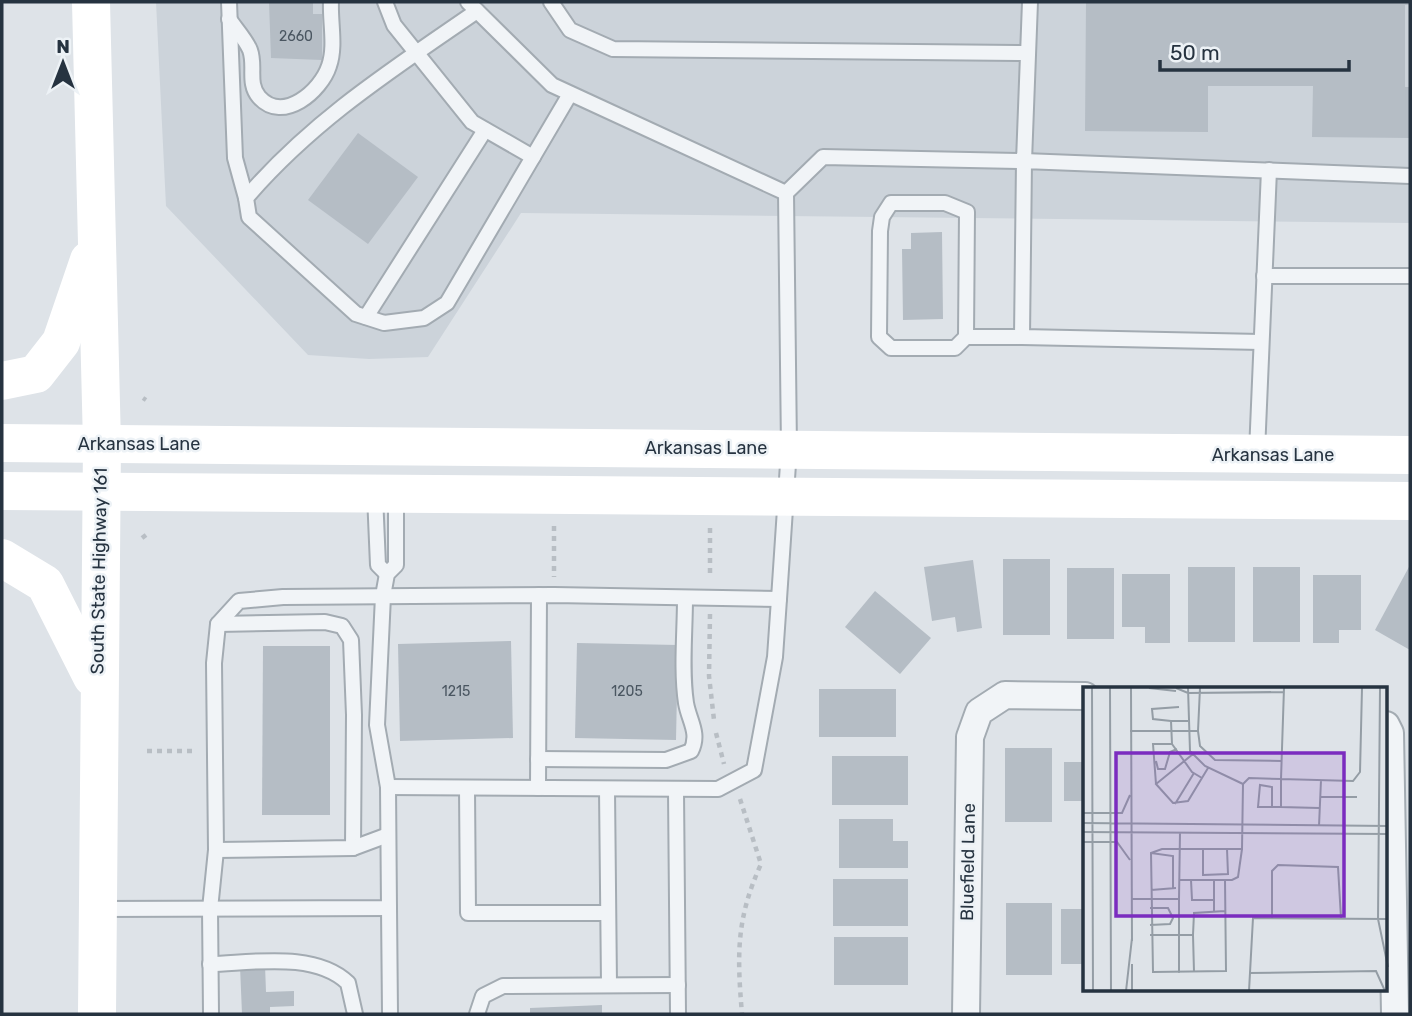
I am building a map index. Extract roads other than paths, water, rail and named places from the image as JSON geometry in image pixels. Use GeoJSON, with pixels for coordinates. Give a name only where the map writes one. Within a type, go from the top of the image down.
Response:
{"type":"FeatureCollection","features":[{"type":"Feature","properties":{"kind":"main road","name":"South State Highway 161"},"geometry":{"type":"LineString","coordinates":[[91,2],[102,444],[97,689],[97,1014]]}},
{"type":"Feature","properties":{"kind":"main road"},"geometry":{"type":"LineString","coordinates":[[2,382],[36,373],[61,342],[98,232]]}},
{"type":"Feature","properties":{"kind":"main road","name":"Arkansas Lane"},"geometry":{"type":"LineString","coordinates":[[2,443],[789,449],[1257,456],[1410,455]]}},
{"type":"Feature","properties":{"kind":"main road"},"geometry":{"type":"LineString","coordinates":[[2,491],[1410,501]]}},
{"type":"Feature","properties":{"kind":"main road"},"geometry":{"type":"LineString","coordinates":[[2,558],[46,584],[71,630],[97,689]]}},
{"type":"Feature","properties":{"kind":"street","name":"Bluefield Lane"},"geometry":{"type":"LineString","coordinates":[[966,1014],[970,737],[979,712],[1005,695],[1083,696]]}},
{"type":"Feature","properties":{"kind":"street"},"geometry":{"type":"LineString","coordinates":[[1388,729],[1395,1014]]}},
{"type":"Feature","properties":{"kind":"lane"},"geometry":{"type":"LineString","coordinates":[[229,2],[235,158],[250,217],[356,314],[384,323],[424,318],[447,303],[570,94]]}},
{"type":"Feature","properties":{"kind":"lane"},"geometry":{"type":"LineString","coordinates":[[229,19],[250,50],[253,87],[261,99],[275,107],[288,107],[303,100],[329,69],[332,53],[331,2]]}},
{"type":"Feature","properties":{"kind":"lane"},"geometry":{"type":"LineString","coordinates":[[384,2],[394,24],[415,53],[472,122],[533,157]]}},
{"type":"Feature","properties":{"kind":"lane"},"geometry":{"type":"LineString","coordinates":[[551,2],[570,30],[613,49],[1028,53]]}},
{"type":"Feature","properties":{"kind":"lane"},"geometry":{"type":"LineString","coordinates":[[1022,337],[1024,161],[1030,2]]}},
{"type":"Feature","properties":{"kind":"lane"},"geometry":{"type":"LineString","coordinates":[[246,198],[283,156],[354,96],[415,53],[472,6],[552,85],[786,193]]}},
{"type":"Feature","properties":{"kind":"lane"},"geometry":{"type":"LineString","coordinates":[[366,317],[485,130]]}},
{"type":"Feature","properties":{"kind":"lane"},"geometry":{"type":"LineString","coordinates":[[388,787],[676,791],[718,789],[754,770],[775,657],[787,496],[789,449],[786,193],[822,157],[1024,161],[1410,176]]}},
{"type":"Feature","properties":{"kind":"lane"},"geometry":{"type":"LineString","coordinates":[[1257,456],[1269,170]]}},
{"type":"Feature","properties":{"kind":"lane"},"geometry":{"type":"LineString","coordinates":[[966,337],[967,212],[946,203],[891,203],[882,217],[880,231],[879,337],[891,348],[955,348],[966,337],[1261,342]]}},
{"type":"Feature","properties":{"kind":"lane"},"geometry":{"type":"LineString","coordinates":[[1264,276],[1410,276]]}},
{"type":"Feature","properties":{"kind":"lane"},"geometry":{"type":"LineString","coordinates":[[386,492],[378,565],[387,574]]}},
{"type":"Feature","properties":{"kind":"lane"},"geometry":{"type":"LineString","coordinates":[[386,492],[396,565],[387,574],[383,596],[377,725],[388,787],[390,1014]]}},
{"type":"Feature","properties":{"kind":"lane"},"geometry":{"type":"LineString","coordinates":[[211,1014],[210,909],[216,850],[214,663],[218,624],[239,601],[383,596],[539,595],[779,599]]}},
{"type":"Feature","properties":{"kind":"lane"},"geometry":{"type":"LineString","coordinates":[[538,788],[539,595]]}},
{"type":"Feature","properties":{"kind":"lane"},"geometry":{"type":"LineString","coordinates":[[538,759],[666,760],[691,751],[696,732],[684,687],[685,598]]}},
{"type":"Feature","properties":{"kind":"lane"},"geometry":{"type":"LineString","coordinates":[[218,624],[325,622],[342,626],[351,639],[354,715],[353,848]]}},
{"type":"Feature","properties":{"kind":"lane"},"geometry":{"type":"LineString","coordinates":[[467,789],[468,913],[608,913]]}},
{"type":"Feature","properties":{"kind":"lane"},"geometry":{"type":"LineString","coordinates":[[607,789],[609,985]]}},
{"type":"Feature","properties":{"kind":"lane"},"geometry":{"type":"LineString","coordinates":[[676,791],[678,1014]]}},
{"type":"Feature","properties":{"kind":"lane"},"geometry":{"type":"LineString","coordinates":[[216,850],[353,848],[388,835]]}},
{"type":"Feature","properties":{"kind":"lane"},"geometry":{"type":"LineString","coordinates":[[97,909],[389,908]]}},
{"type":"Feature","properties":{"kind":"lane"},"geometry":{"type":"LineString","coordinates":[[210,964],[277,962],[324,966],[348,983],[355,1014]]}},
{"type":"Feature","properties":{"kind":"lane"},"geometry":{"type":"LineString","coordinates":[[477,1014],[482,996],[503,986],[678,985]]}}]}
